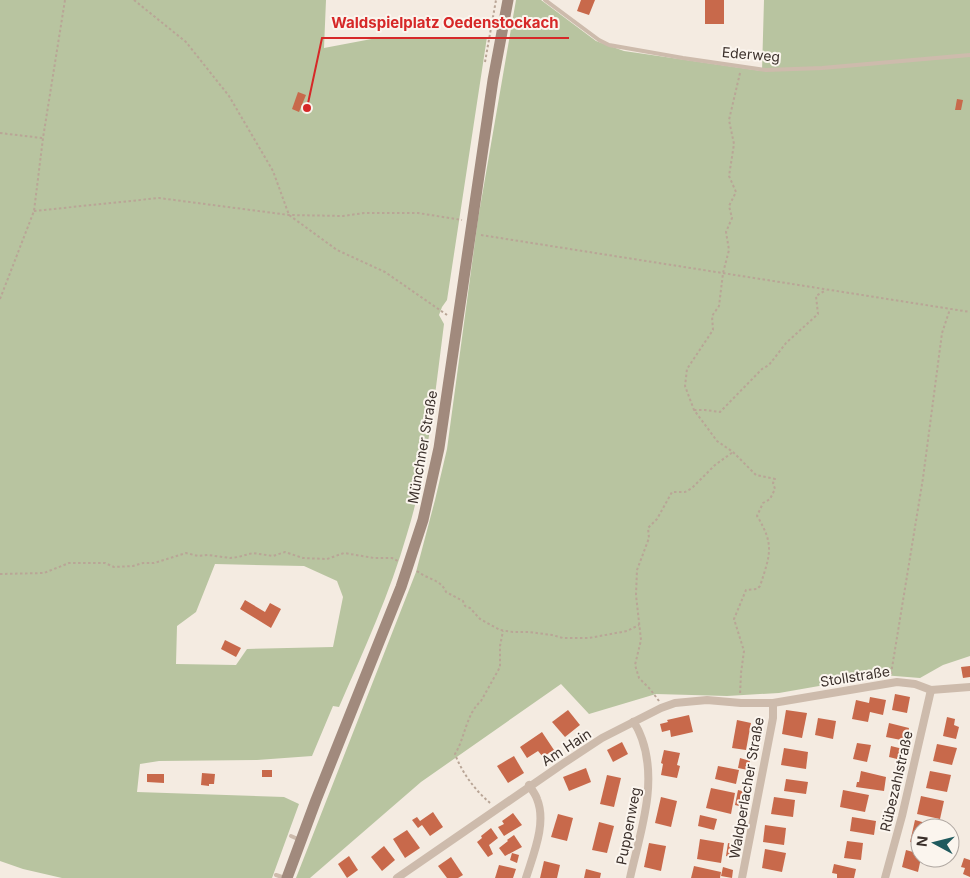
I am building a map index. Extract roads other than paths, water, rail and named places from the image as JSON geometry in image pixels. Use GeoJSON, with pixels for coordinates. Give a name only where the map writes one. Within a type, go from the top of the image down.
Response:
{"type":"FeatureCollection","features":[{"type":"Feature","properties":{"kind":"main road","name":"Münchner Straße"},"geometry":{"type":"LineString","coordinates":[[283,877],[293,863],[296,838],[410,564],[437,447],[474,197],[508,0]]}},
{"type":"Feature","properties":{"kind":"street","name":"Stollstraße"},"geometry":{"type":"LineString","coordinates":[[772,703],[897,682],[915,684],[931,690],[970,688]]}},
{"type":"Feature","properties":{"kind":"street","name":"Rübezahlstraße"},"geometry":{"type":"LineString","coordinates":[[885,878],[902,816],[931,690]]}},
{"type":"Feature","properties":{"kind":"street","name":"Am Hain"},"geometry":{"type":"LineString","coordinates":[[397,878],[529,786],[602,738],[661,708],[675,703],[707,700],[772,703]]}},
{"type":"Feature","properties":{"kind":"street","name":"Waldperlacher Straße"},"geometry":{"type":"LineString","coordinates":[[742,878],[773,718],[772,703]]}},
{"type":"Feature","properties":{"kind":"street","name":"Puppenweg"},"geometry":{"type":"LineString","coordinates":[[630,878],[645,810],[649,780],[646,752],[637,727],[633,722]]}},
{"type":"Feature","properties":{"kind":"street"},"geometry":{"type":"LineString","coordinates":[[526,878],[539,834],[540,816],[538,800],[529,786]]}},
{"type":"Feature","properties":{"kind":"lane","name":"Ederweg"},"geometry":{"type":"LineString","coordinates":[[545,0],[599,40],[609,45],[766,70],[822,68],[970,55]]}},
{"type":"Feature","properties":{"kind":"place","name":"Waldspielplatz Oedenstockach"},"geometry":{"type":"Point","coordinates":[307,108]}}]}
